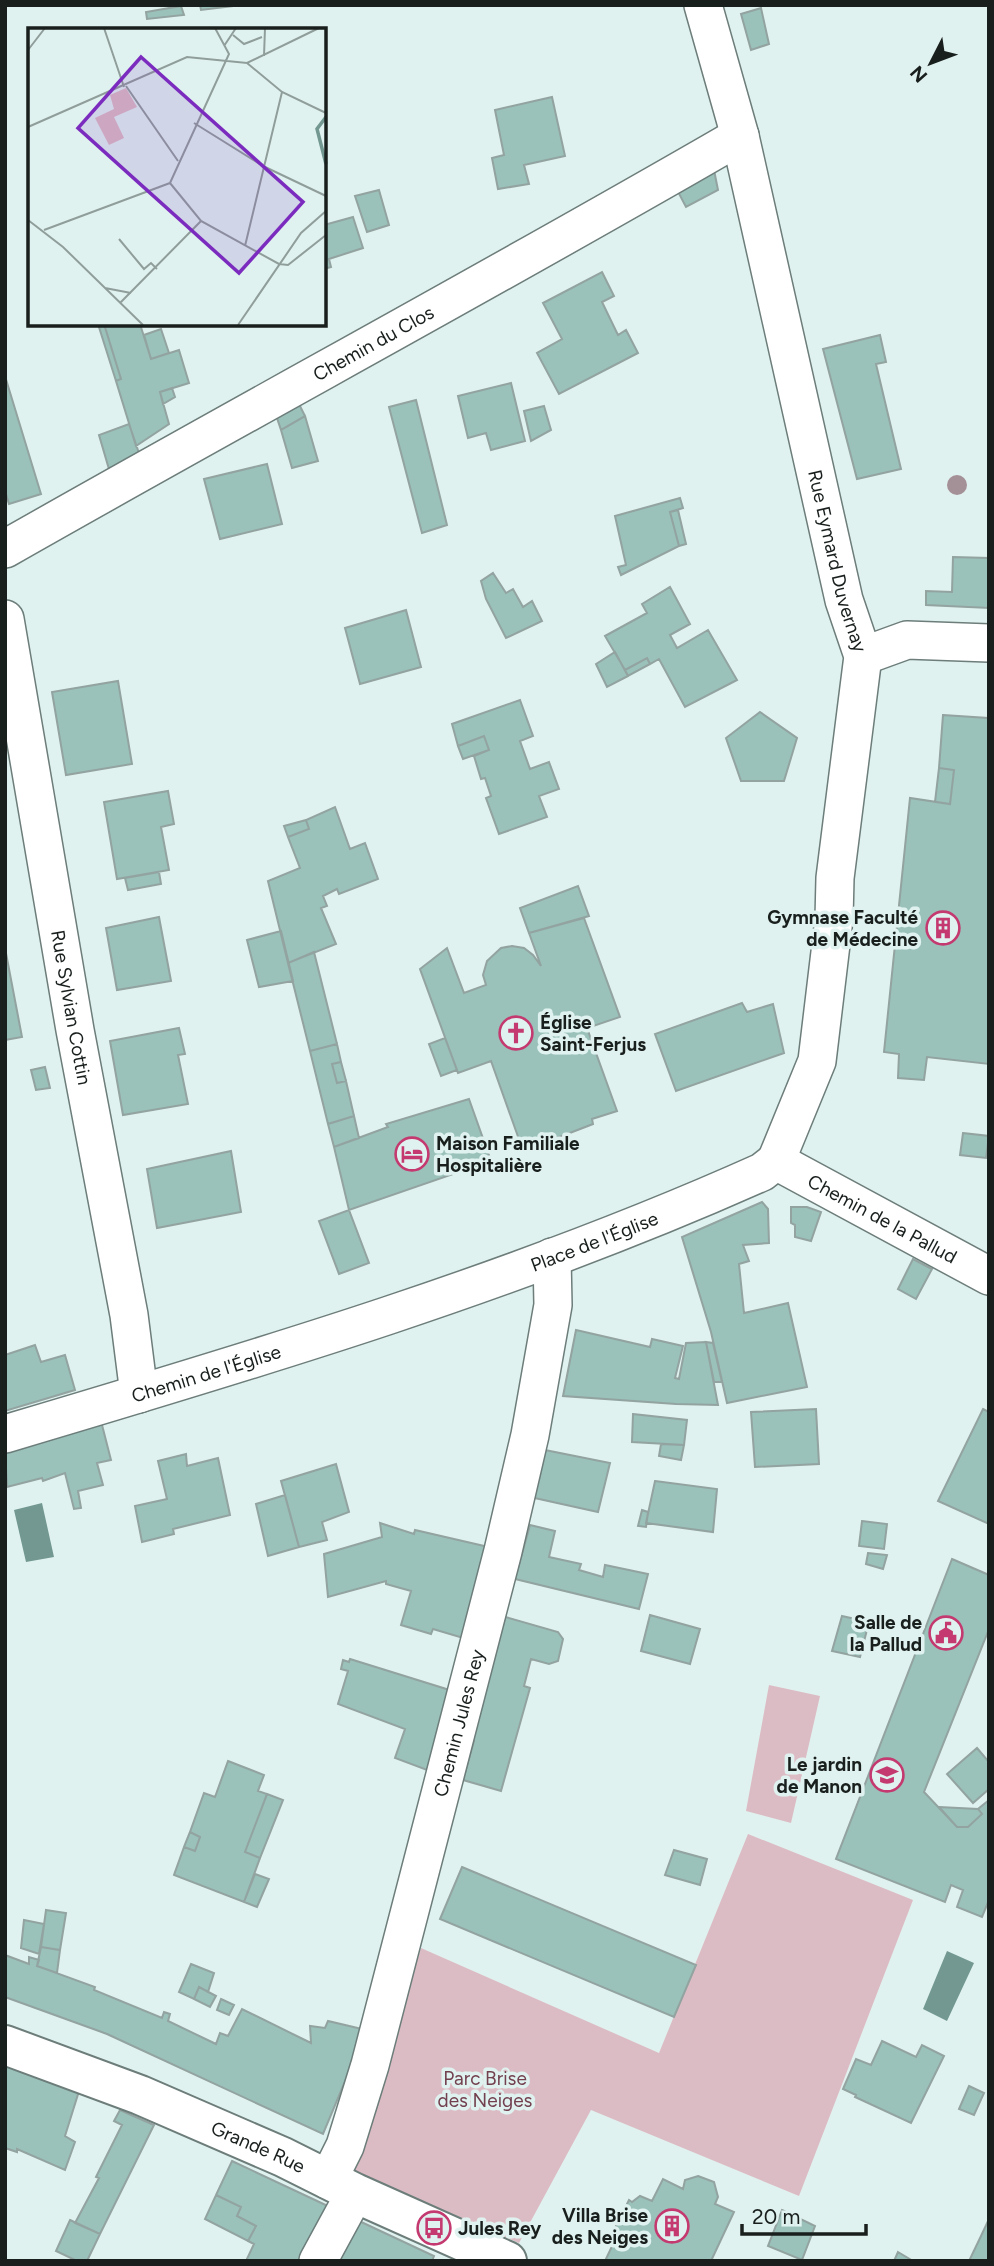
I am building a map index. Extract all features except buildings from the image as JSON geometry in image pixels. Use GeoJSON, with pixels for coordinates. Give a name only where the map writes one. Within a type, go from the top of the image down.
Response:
{"type":"FeatureCollection","features":[{"type":"Feature","properties":{"kind":"street","name":"Rue Eymard Duvernay"},"geometry":{"type":"LineString","coordinates":[[703,5],[740,136],[844,600],[863,656],[835,878],[834,919],[817,1062],[775,1161]]}},
{"type":"Feature","properties":{"kind":"street","name":"Chemin du Clos"},"geometry":{"type":"LineString","coordinates":[[5,549],[740,136]]}},
{"type":"Feature","properties":{"kind":"street","name":"Rue Sylvian Cottin"},"geometry":{"type":"LineString","coordinates":[[5,619],[77,1044],[129,1315],[139,1394]]}},
{"type":"Feature","properties":{"kind":"street"},"geometry":{"type":"LineString","coordinates":[[863,656],[907,639],[989,643]]}},
{"type":"Feature","properties":{"kind":"street","name":"Place de l'Église"},"geometry":{"type":"LineString","coordinates":[[405,1308],[552,1257],[681,1208],[762,1171],[775,1161]]}},
{"type":"Feature","properties":{"kind":"street","name":"Chemin de la Pallud"},"geometry":{"type":"LineString","coordinates":[[775,1161],[989,1276]]}},
{"type":"Feature","properties":{"kind":"street","name":"Chemin Jules Rey"},"geometry":{"type":"LineString","coordinates":[[318,2261],[342,2186],[345,2146],[370,2065],[503,1551],[530,1435],[553,1305],[552,1257]]}},
{"type":"Feature","properties":{"kind":"street","name":"Chemin de l'Église"},"geometry":{"type":"LineString","coordinates":[[5,1434],[139,1394],[405,1308]]}},
{"type":"Feature","properties":{"kind":"street","name":"Grande Rue"},"geometry":{"type":"LineString","coordinates":[[5,2045],[140,2095],[283,2157],[507,2261]]}},
{"type":"Feature","properties":{"kind":"green space"},"geometry":{"type":"Polygon","coordinates":[[[769,1685],[820,1696],[791,1823],[746,1811],[769,1685]]]}},
{"type":"Feature","properties":{"kind":"green space","name":"Parc Brise des Neiges"},"geometry":{"type":"Polygon","coordinates":[[[748,1834],[913,1900],[799,2196],[591,2110],[519,2243],[351,2170],[421,1948],[659,2053],[748,1834]]]}},
{"type":"Feature","properties":{"kind":"shaded area"},"geometry":{"type":"Polygon","coordinates":[[[42,1503],[54,1557],[26,1562],[14,1510],[42,1503]]]}},
{"type":"Feature","properties":{"kind":"shaded area"},"geometry":{"type":"Polygon","coordinates":[[[947,1951],[974,1963],[947,2021],[923,2009],[947,1951]]]}},
{"type":"Feature","properties":{"kind":"place","name":"Gymnase Faculté de Médecine"},"geometry":{"type":"Point","coordinates":[943,928]}},
{"type":"Feature","properties":{"kind":"place","name":"Église Saint-Ferjus"},"geometry":{"type":"Point","coordinates":[516,1033]}},
{"type":"Feature","properties":{"kind":"place","name":"Maison Familiale Hospitalière"},"geometry":{"type":"Point","coordinates":[412,1154]}},
{"type":"Feature","properties":{"kind":"place","name":"Salle de la Pallud"},"geometry":{"type":"Point","coordinates":[946,1633]}},
{"type":"Feature","properties":{"kind":"place","name":"Le jardin de Manon"},"geometry":{"type":"Point","coordinates":[887,1775]}},
{"type":"Feature","properties":{"kind":"place","name":"Villa Brise des Neiges"},"geometry":{"type":"Point","coordinates":[672,2226]}},
{"type":"Feature","properties":{"kind":"place","name":"Jules Rey"},"geometry":{"type":"Point","coordinates":[434,2228]}}]}
